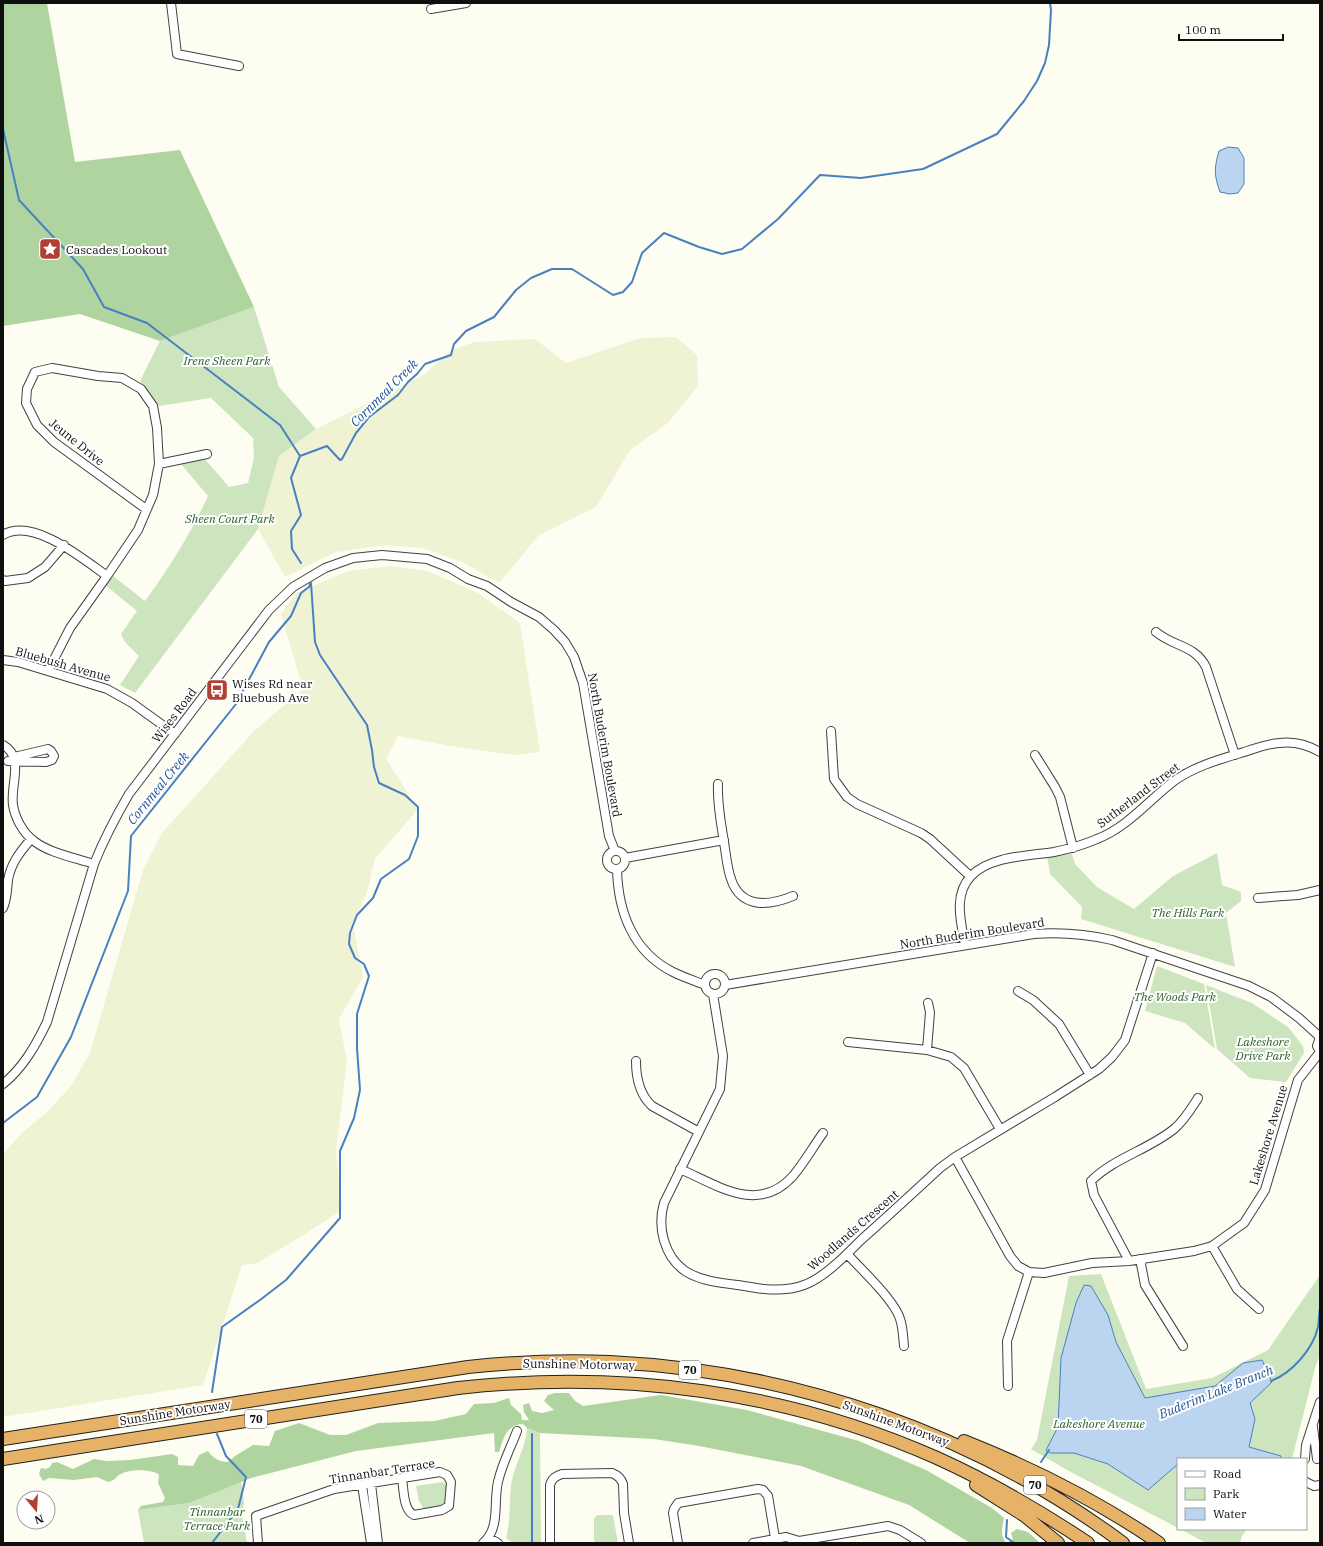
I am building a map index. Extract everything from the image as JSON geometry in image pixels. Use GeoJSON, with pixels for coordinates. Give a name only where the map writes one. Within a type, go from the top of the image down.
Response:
{"type":"FeatureCollection","features":[{"type":"Feature","properties":{"kind":"highway","name":"Sunshine Motorway"},"geometry":{"type":"LineString","coordinates":[[3,1440],[438,1371],[508,1363],[610,1362],[663,1366],[712,1372],[800,1390],[899,1421],[941,1438],[987,1460],[1037,1487],[1091,1520],[1123,1543]]}},
{"type":"Feature","properties":{"kind":"highway","name":"Sunshine Motorway"},"geometry":{"type":"LineString","coordinates":[[3,1459],[417,1394],[509,1383],[599,1382],[677,1387],[762,1401],[849,1425],[937,1458],[1004,1491],[1059,1523],[1088,1543]]}},
{"type":"Feature","properties":{"kind":"highway"},"geometry":{"type":"LineString","coordinates":[[849,1425],[862,1435],[963,1478],[1019,1512],[1058,1543]]}},
{"type":"Feature","properties":{"kind":"highway"},"geometry":{"type":"LineString","coordinates":[[941,1438],[955,1437],[1000,1455],[1049,1478],[1104,1508],[1159,1543]]}},
{"type":"Feature","properties":{"kind":"street"},"geometry":{"type":"LineString","coordinates":[[171,3],[177,54],[239,66]]}},
{"type":"Feature","properties":{"kind":"street"},"geometry":{"type":"LineString","coordinates":[[431,9],[466,3]]}},
{"type":"Feature","properties":{"kind":"street","name":"Jeune Drive"},"geometry":{"type":"LineString","coordinates":[[48,671],[70,628],[138,530],[153,495],[159,464],[157,428],[153,406],[141,389],[122,378],[98,376],[52,368],[35,372],[26,389],[26,403],[37,425],[54,442],[146,509]]}},
{"type":"Feature","properties":{"kind":"street"},"geometry":{"type":"LineString","coordinates":[[159,464],[207,454]]}},
{"type":"Feature","properties":{"kind":"street"},"geometry":{"type":"LineString","coordinates":[[3,534],[9,531],[26,531],[53,539],[64,545],[107,576]]}},
{"type":"Feature","properties":{"kind":"street"},"geometry":{"type":"LineString","coordinates":[[3,580],[28,578],[45,567],[64,545]]}},
{"type":"Feature","properties":{"kind":"street","name":"Wises Road"},"geometry":{"type":"LineString","coordinates":[[3,1084],[26,1060],[47,1022],[94,864],[103,840],[115,818],[129,794],[260,621],[278,600],[301,581],[332,564],[353,558],[382,554],[427,559],[450,568],[468,579],[487,586],[511,602]]}},
{"type":"Feature","properties":{"kind":"street","name":"North Buderim Boulevard"},"geometry":{"type":"LineString","coordinates":[[511,602],[539,617],[554,630],[568,647],[577,664],[583,683],[609,836],[615,851]]}},
{"type":"Feature","properties":{"kind":"street"},"geometry":{"type":"LineString","coordinates":[[1156,632],[1169,641],[1193,651],[1202,659],[1235,755]]}},
{"type":"Feature","properties":{"kind":"street","name":"Bluebush Avenue"},"geometry":{"type":"LineString","coordinates":[[3,660],[18,662],[107,689],[132,703],[175,734]]}},
{"type":"Feature","properties":{"kind":"street"},"geometry":{"type":"LineString","coordinates":[[831,731],[834,779],[847,797],[857,804],[921,833],[930,839],[970,876]]}},
{"type":"Feature","properties":{"kind":"street","name":"Sutherland Street"},"geometry":{"type":"LineString","coordinates":[[965,945],[959,902],[963,888],[970,876],[983,866],[991,863],[1073,848],[1100,838],[1120,827],[1164,789],[1183,775],[1211,763],[1265,745],[1283,742],[1298,744],[1320,752]]}},
{"type":"Feature","properties":{"kind":"street"},"geometry":{"type":"LineString","coordinates":[[3,747],[11,751],[13,806],[19,823],[31,839],[48,849],[94,864]]}},
{"type":"Feature","properties":{"kind":"street"},"geometry":{"type":"LineString","coordinates":[[43,750],[50,750],[54,756],[52,760],[45,762],[11,761],[43,750]]}},
{"type":"Feature","properties":{"kind":"street"},"geometry":{"type":"LineString","coordinates":[[43,750],[45,762]]}},
{"type":"Feature","properties":{"kind":"street"},"geometry":{"type":"LineString","coordinates":[[1035,755],[1060,797],[1073,848]]}},
{"type":"Feature","properties":{"kind":"street"},"geometry":{"type":"LineString","coordinates":[[718,784],[718,797],[731,879],[742,895],[750,901],[770,904],[793,896]]}},
{"type":"Feature","properties":{"kind":"street"},"geometry":{"type":"LineString","coordinates":[[3,908],[6,901],[8,880],[13,864],[18,855],[31,839]]}},
{"type":"Feature","properties":{"kind":"street"},"geometry":{"type":"LineString","coordinates":[[625,858],[724,840]]}},
{"type":"Feature","properties":{"kind":"street"},"geometry":{"type":"LineString","coordinates":[[615,851],[620,852],[625,858],[624,864],[617,869],[609,866],[607,861],[610,854],[615,851]]}},
{"type":"Feature","properties":{"kind":"street"},"geometry":{"type":"LineString","coordinates":[[617,869],[617,884],[624,918],[642,947],[668,969],[705,985],[709,992],[714,994],[720,992],[725,985],[722,977],[715,974],[707,978],[705,985]]}},
{"type":"Feature","properties":{"kind":"street"},"geometry":{"type":"LineString","coordinates":[[1258,898],[1298,895],[1320,890]]}},
{"type":"Feature","properties":{"kind":"street","name":"North Buderim Boulevard"},"geometry":{"type":"LineString","coordinates":[[725,985],[1034,934],[1068,933],[1092,935],[1153,953],[1249,986],[1272,997],[1320,1037]]}},
{"type":"Feature","properties":{"kind":"street","name":"Woodlands Crescent"},"geometry":{"type":"LineString","coordinates":[[714,994],[723,1056],[720,1089],[664,1203],[660,1220],[662,1232],[667,1248],[674,1260],[696,1277],[712,1281],[766,1289],[790,1288],[805,1285],[813,1281],[847,1254],[940,1168],[955,1157],[1090,1075],[1112,1057],[1125,1040],[1153,953]]}},
{"type":"Feature","properties":{"kind":"street"},"geometry":{"type":"LineString","coordinates":[[1018,991],[1033,1000],[1059,1024],[1090,1075]]}},
{"type":"Feature","properties":{"kind":"street"},"geometry":{"type":"LineString","coordinates":[[927,1050],[930,1012],[928,1003]]}},
{"type":"Feature","properties":{"kind":"street"},"geometry":{"type":"LineString","coordinates":[[1320,1037],[1317,1046],[1320,1052]]}},
{"type":"Feature","properties":{"kind":"street"},"geometry":{"type":"LineString","coordinates":[[848,1042],[927,1050],[951,1057],[964,1068],[1000,1129]]}},
{"type":"Feature","properties":{"kind":"street","name":"Lakeshore Avenue"},"geometry":{"type":"LineString","coordinates":[[1029,1272],[1044,1273],[1092,1263],[1130,1261],[1194,1251],[1212,1246],[1244,1223],[1265,1190],[1298,1080],[1308,1065],[1320,1052]]}},
{"type":"Feature","properties":{"kind":"street"},"geometry":{"type":"LineString","coordinates":[[636,1062],[636,1074],[646,1101],[652,1106],[699,1132]]}},
{"type":"Feature","properties":{"kind":"street"},"geometry":{"type":"LineString","coordinates":[[1130,1261],[1094,1195],[1091,1181],[1100,1172],[1175,1129],[1198,1098]]}},
{"type":"Feature","properties":{"kind":"street"},"geometry":{"type":"LineString","coordinates":[[680,1169],[737,1194],[748,1196],[759,1195],[777,1189],[785,1183],[793,1175],[823,1133]]}},
{"type":"Feature","properties":{"kind":"street"},"geometry":{"type":"LineString","coordinates":[[955,1157],[1010,1256],[1018,1266],[1029,1272],[1007,1341],[1008,1386]]}},
{"type":"Feature","properties":{"kind":"street"},"geometry":{"type":"LineString","coordinates":[[1212,1246],[1238,1289],[1259,1309]]}},
{"type":"Feature","properties":{"kind":"street"},"geometry":{"type":"LineString","coordinates":[[847,1254],[895,1307],[900,1318],[903,1331],[904,1346]]}},
{"type":"Feature","properties":{"kind":"street"},"geometry":{"type":"LineString","coordinates":[[1140,1259],[1145,1285],[1183,1346]]}},
{"type":"Feature","properties":{"kind":"street"},"geometry":{"type":"LineString","coordinates":[[1305,1458],[1306,1445],[1320,1402]]}},
{"type":"Feature","properties":{"kind":"street"},"geometry":{"type":"LineString","coordinates":[[1307,1462],[1313,1459],[1319,1459],[1312,1424]]}},
{"type":"Feature","properties":{"kind":"street"},"geometry":{"type":"LineString","coordinates":[[498,1543],[486,1540],[494,1525],[498,1478],[517,1431]]}},
{"type":"Feature","properties":{"kind":"street","name":"Tinnanbar Terrace"},"geometry":{"type":"LineString","coordinates":[[258,1543],[256,1516],[334,1489],[440,1472],[448,1475],[451,1482],[449,1506],[442,1510],[414,1515],[409,1513],[406,1508],[402,1479]]}},
{"type":"Feature","properties":{"kind":"street"},"geometry":{"type":"LineString","coordinates":[[550,1543],[550,1485],[553,1478],[562,1474],[612,1473],[616,1474],[622,1480],[623,1484],[624,1513],[629,1543]]}},
{"type":"Feature","properties":{"kind":"street"},"geometry":{"type":"LineString","coordinates":[[1307,1482],[1314,1486],[1320,1485]]}},
{"type":"Feature","properties":{"kind":"street"},"geometry":{"type":"LineString","coordinates":[[371,1484],[378,1543]]}},
{"type":"Feature","properties":{"kind":"street"},"geometry":{"type":"LineString","coordinates":[[362,1485],[371,1543]]}},
{"type":"Feature","properties":{"kind":"street"},"geometry":{"type":"LineString","coordinates":[[678,1543],[673,1513],[678,1503],[758,1489],[763,1490],[768,1496],[775,1538]]}},
{"type":"Feature","properties":{"kind":"street"},"geometry":{"type":"LineString","coordinates":[[753,1543],[786,1537],[799,1541],[888,1526],[900,1530],[920,1543]]}},
{"type":"Feature","properties":{"kind":"green space"},"geometry":{"type":"Polygon","coordinates":[[[3,3],[47,3],[75,162],[180,150],[254,307],[160,341],[80,314],[3,326],[3,3]]]}},
{"type":"Feature","properties":{"kind":"green space"},"geometry":{"type":"Polygon","coordinates":[[[254,307],[279,387],[316,429],[279,456],[258,529],[135,693],[120,685],[139,656],[125,642],[121,634],[137,611],[105,585],[112,575],[145,601],[179,550],[208,496],[180,463],[204,458],[229,487],[248,483],[254,458],[253,438],[211,398],[159,406],[140,381],[160,341],[254,307]]]}},
{"type":"Feature","properties":{"kind":"green space"},"geometry":{"type":"Polygon","coordinates":[[[676,337],[697,355],[698,386],[668,423],[630,450],[596,507],[539,535],[499,583],[462,562],[422,548],[388,545],[336,552],[285,577],[258,529],[279,456],[316,429],[425,374],[451,350],[475,342],[535,339],[566,363],[640,338],[676,337]]]}},
{"type":"Feature","properties":{"kind":"green space"},"geometry":{"type":"Polygon","coordinates":[[[390,566],[428,571],[478,593],[520,623],[540,752],[514,755],[451,746],[398,736],[386,759],[418,809],[375,859],[367,892],[353,924],[363,977],[339,1019],[347,1061],[336,1150],[342,1210],[257,1263],[242,1265],[203,1385],[3,1417],[3,1154],[22,1133],[48,1111],[71,1086],[90,1053],[143,870],[162,833],[254,731],[303,689],[281,614],[296,593],[348,571],[390,566]]]}},
{"type":"Feature","properties":{"kind":"green space","name":"The Hills Park"},"geometry":{"type":"Polygon","coordinates":[[[1071,852],[1075,864],[1097,887],[1134,909],[1173,876],[1217,853],[1222,885],[1241,892],[1241,901],[1226,913],[1235,967],[1081,919],[1082,907],[1050,874],[1047,855],[1071,852]]]}},
{"type":"Feature","properties":{"kind":"green space","name":"The Woods Park"},"geometry":{"type":"Polygon","coordinates":[[[1157,966],[1204,984],[1215,1049],[1185,1023],[1145,1011],[1157,966]]]}},
{"type":"Feature","properties":{"kind":"green space","name":"Lakeshore Drive Park"},"geometry":{"type":"Polygon","coordinates":[[[1206,985],[1252,1003],[1288,1027],[1303,1046],[1304,1053],[1286,1082],[1250,1078],[1217,1049],[1206,985]]]}},
{"type":"Feature","properties":{"kind":"green space","name":"Lakeshore Avenue"},"geometry":{"type":"Polygon","coordinates":[[[1101,1274],[1146,1389],[1212,1378],[1268,1350],[1320,1275],[1320,1355],[1315,1368],[1292,1458],[1177,1458],[1177,1527],[1067,1470],[1031,1449],[1037,1440],[1069,1276],[1101,1274]]]}},
{"type":"Feature","properties":{"kind":"green space"},"geometry":{"type":"Polygon","coordinates":[[[555,1393],[569,1393],[575,1401],[583,1406],[661,1395],[747,1410],[859,1441],[926,1470],[992,1508],[1004,1518],[1002,1534],[1006,1543],[970,1543],[909,1505],[801,1466],[699,1446],[654,1439],[540,1433],[527,1428],[523,1424],[509,1429],[504,1437],[499,1452],[495,1452],[494,1433],[356,1451],[251,1478],[189,1503],[138,1510],[141,1506],[163,1502],[165,1498],[158,1483],[159,1475],[156,1473],[141,1470],[130,1471],[121,1474],[108,1482],[97,1477],[74,1480],[49,1478],[43,1481],[39,1474],[41,1468],[46,1469],[50,1467],[52,1463],[57,1462],[73,1469],[94,1459],[107,1461],[130,1460],[172,1454],[178,1457],[178,1465],[193,1466],[199,1455],[208,1451],[216,1459],[228,1462],[253,1445],[269,1446],[275,1431],[299,1423],[330,1435],[346,1435],[378,1423],[434,1421],[466,1414],[474,1404],[494,1403],[509,1398],[511,1405],[521,1414],[522,1420],[529,1420],[524,1412],[523,1405],[529,1403],[532,1411],[542,1413],[554,1410],[544,1401],[548,1395],[555,1393]]]}},
{"type":"Feature","properties":{"kind":"green space"},"geometry":{"type":"Polygon","coordinates":[[[527,1428],[540,1433],[541,1543],[513,1543],[506,1538],[508,1532],[511,1485],[527,1428]]]}},
{"type":"Feature","properties":{"kind":"green space","name":"Tinnanbar Terrace Park"},"geometry":{"type":"Polygon","coordinates":[[[241,1481],[244,1502],[242,1516],[247,1543],[144,1543],[138,1510],[189,1503],[241,1481]]]}},
{"type":"Feature","properties":{"kind":"green space"},"geometry":{"type":"Polygon","coordinates":[[[443,1482],[447,1485],[446,1504],[441,1507],[424,1509],[419,1501],[416,1486],[443,1482]]]}},
{"type":"Feature","properties":{"kind":"green space"},"geometry":{"type":"Polygon","coordinates":[[[597,1515],[613,1515],[618,1543],[594,1543],[594,1519],[597,1515]]]}},
{"type":"Feature","properties":{"kind":"green space"},"geometry":{"type":"Polygon","coordinates":[[[1017,1529],[1028,1532],[1040,1543],[1007,1543],[1013,1539],[1011,1533],[1017,1529]]]}},
{"type":"Feature","properties":{"kind":"green space"},"geometry":{"type":"Polygon","coordinates":[[[1182,1530],[1246,1530],[1242,1536],[1240,1543],[1206,1543],[1182,1530]]]}},
{"type":"Feature","properties":{"kind":"water"},"geometry":{"type":"Polygon","coordinates":[[[1228,147],[1238,148],[1244,158],[1244,184],[1238,193],[1230,194],[1220,192],[1215,172],[1219,151],[1228,147]]]}},
{"type":"Feature","properties":{"kind":"water"},"geometry":{"type":"Polygon","coordinates":[[[1084,1285],[1091,1286],[1108,1315],[1116,1342],[1145,1398],[1215,1386],[1243,1363],[1262,1360],[1272,1382],[1250,1403],[1255,1419],[1249,1447],[1281,1456],[1281,1458],[1177,1458],[1177,1465],[1148,1490],[1108,1464],[1074,1453],[1050,1453],[1046,1450],[1058,1427],[1061,1358],[1076,1303],[1084,1285]]]}},
{"type":"Feature","properties":{"kind":"waterway","name":"Cornmeal Creek"},"geometry":{"type":"LineString","coordinates":[[301,563],[292,549],[291,531],[301,515],[291,478],[300,456],[327,446],[340,460],[342,459],[356,433],[369,417],[398,395],[425,364],[451,355],[454,344],[466,331],[494,317],[516,290],[531,278],[552,269],[572,269],[613,295],[623,292],[632,282],[642,253],[664,233],[699,247],[722,254],[742,249],[778,219],[820,175],[861,178],[923,169],[997,134],[1024,101],[1037,81],[1045,63],[1049,45],[1050,3]]}},
{"type":"Feature","properties":{"kind":"waterway"},"geometry":{"type":"LineString","coordinates":[[3,129],[19,200],[83,269],[104,307],[147,323],[280,425],[300,456]]}},
{"type":"Feature","properties":{"kind":"waterway"},"geometry":{"type":"LineString","coordinates":[[212,1392],[222,1327],[286,1280],[340,1218],[340,1151],[354,1118],[360,1090],[357,1048],[357,1014],[369,976],[364,964],[355,958],[349,944],[350,933],[357,915],[373,898],[381,879],[409,859],[418,836],[418,807],[405,795],[379,783],[374,767],[367,725],[320,655],[315,642],[311,583]]}},
{"type":"Feature","properties":{"kind":"waterway","name":"Cornmeal Creek"},"geometry":{"type":"LineString","coordinates":[[3,1123],[37,1097],[71,1037],[128,891],[131,836],[236,704],[269,642],[291,616],[301,593],[309,587],[310,584]]}},
{"type":"Feature","properties":{"kind":"waterway","name":"Buderim Lake Branch"},"geometry":{"type":"LineString","coordinates":[[1271,1381],[1294,1366],[1312,1344],[1318,1327],[1320,1308]]}},
{"type":"Feature","properties":{"kind":"waterway"},"geometry":{"type":"LineString","coordinates":[[212,1543],[238,1509],[246,1477],[226,1456],[217,1434]]}},
{"type":"Feature","properties":{"kind":"waterway"},"geometry":{"type":"LineString","coordinates":[[532,1434],[532,1543]]}},
{"type":"Feature","properties":{"kind":"waterway","name":"Buderim Lake Branch"},"geometry":{"type":"LineString","coordinates":[[1041,1462],[1049,1450]]}},
{"type":"Feature","properties":{"kind":"waterway","name":"Buderim Lake Branch"},"geometry":{"type":"LineString","coordinates":[[1007,1520],[1006,1537],[1014,1543]]}},
{"type":"Feature","properties":{"kind":"place","name":"Cascades Lookout"},"geometry":{"type":"Point","coordinates":[50,249]}},
{"type":"Feature","properties":{"kind":"place","name":"Wises Rd near Bluebush Ave"},"geometry":{"type":"Point","coordinates":[217,690]}},
{"type":"Feature","properties":{"kind":"park label","name":"Irene Sheen Park"},"geometry":{"type":"Point","coordinates":[227,360]}},
{"type":"Feature","properties":{"kind":"park label","name":"Sheen Court Park"},"geometry":{"type":"Point","coordinates":[230,518]}}]}
